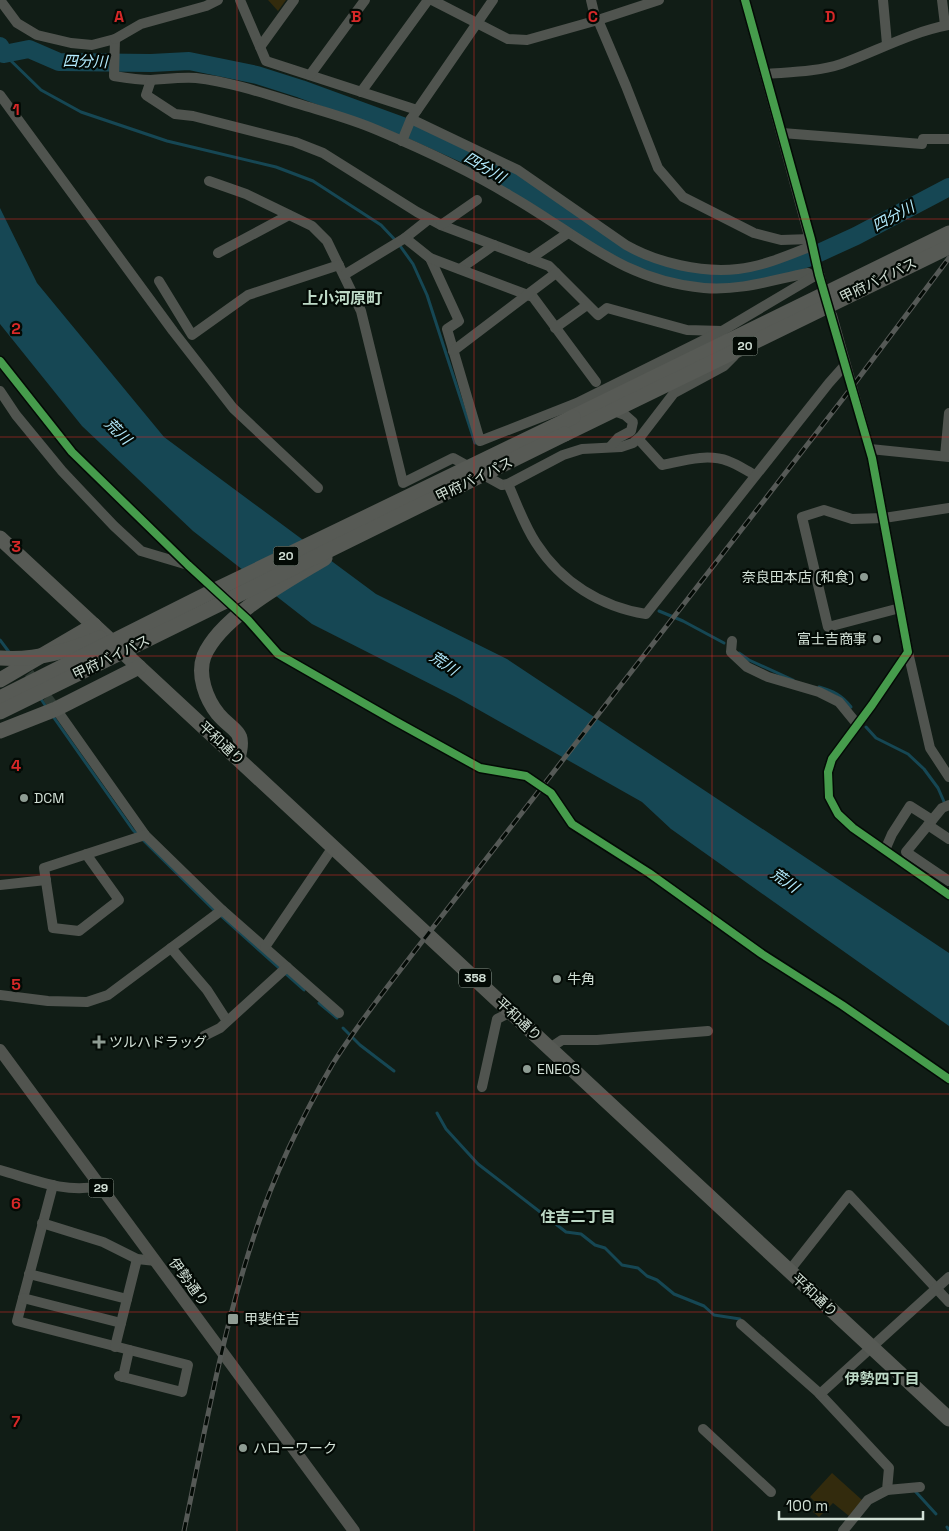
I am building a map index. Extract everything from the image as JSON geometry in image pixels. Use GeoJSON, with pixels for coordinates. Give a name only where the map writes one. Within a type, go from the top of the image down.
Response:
{"type":"FeatureCollection","features":[{"type":"Feature","properties":{"kind":"highway","name":"甲府バイパス"},"geometry":{"type":"LineString","coordinates":[[0,712],[746,345],[923,252],[949,233]]}},
{"type":"Feature","properties":{"kind":"highway","name":"甲府バイパス"},"geometry":{"type":"LineString","coordinates":[[0,698],[213,591],[573,417],[923,252],[949,246]]}},
{"type":"Feature","properties":{"kind":"highway"},"geometry":{"type":"LineString","coordinates":[[238,758],[241,740],[239,735],[218,714],[209,701],[202,673],[204,657],[215,639],[232,620],[274,590],[377,526]]}},
{"type":"Feature","properties":{"kind":"highway","name":"平和通り"},"geometry":{"type":"LineString","coordinates":[[0,539],[949,1419]]}},
{"type":"Feature","properties":{"kind":"highway"},"geometry":{"type":"LineString","coordinates":[[0,658],[25,658],[74,648],[136,623],[199,591],[213,591]]}},
{"type":"Feature","properties":{"kind":"highway"},"geometry":{"type":"LineString","coordinates":[[3,674],[94,626]]}},
{"type":"Feature","properties":{"kind":"highway"},"geometry":{"type":"LineString","coordinates":[[0,731],[56,709],[139,666]]}},
{"type":"Feature","properties":{"kind":"main road","name":"伊勢通り"},"geometry":{"type":"LineString","coordinates":[[0,1050],[354,1531]]}},
{"type":"Feature","properties":{"kind":"street"},"geometry":{"type":"LineString","coordinates":[[0,0],[17,23],[37,35],[71,43],[92,45],[115,39],[141,24],[206,6],[218,0]]}},
{"type":"Feature","properties":{"kind":"street"},"geometry":{"type":"LineString","coordinates":[[240,0],[266,61],[361,92],[518,170],[626,245],[641,253],[668,262],[705,269],[738,269],[777,260],[812,242]]}},
{"type":"Feature","properties":{"kind":"street"},"geometry":{"type":"LineString","coordinates":[[260,46],[294,0]]}},
{"type":"Feature","properties":{"kind":"street"},"geometry":{"type":"LineString","coordinates":[[310,75],[365,0]]}},
{"type":"Feature","properties":{"kind":"street"},"geometry":{"type":"LineString","coordinates":[[361,92],[430,0],[508,39],[517,40],[527,40],[659,0]]}},
{"type":"Feature","properties":{"kind":"street"},"geometry":{"type":"LineString","coordinates":[[403,139],[413,117],[493,0]]}},
{"type":"Feature","properties":{"kind":"street"},"geometry":{"type":"LineString","coordinates":[[591,0],[597,20],[626,86],[646,142],[658,168],[683,197],[754,233],[781,240],[812,242]]}},
{"type":"Feature","properties":{"kind":"street"},"geometry":{"type":"LineString","coordinates":[[745,0],[812,242],[818,275]]}},
{"type":"Feature","properties":{"kind":"street"},"geometry":{"type":"LineString","coordinates":[[883,0],[887,44]]}},
{"type":"Feature","properties":{"kind":"street"},"geometry":{"type":"LineString","coordinates":[[765,74],[812,70],[840,65],[887,44],[947,25],[942,0]]}},
{"type":"Feature","properties":{"kind":"street"},"geometry":{"type":"LineString","coordinates":[[115,39],[114,76],[151,80],[168,77],[197,78],[240,87],[332,114],[403,139],[509,194],[605,257],[640,274],[671,284],[706,288],[740,288],[776,282],[808,273],[818,275]]}},
{"type":"Feature","properties":{"kind":"street"},"geometry":{"type":"LineString","coordinates":[[151,80],[146,94],[175,114],[193,116],[295,142],[323,153],[429,219],[549,266],[598,315],[607,308],[687,330],[722,330]]}},
{"type":"Feature","properties":{"kind":"street"},"geometry":{"type":"LineString","coordinates":[[0,95],[233,408],[318,488]]}},
{"type":"Feature","properties":{"kind":"street"},"geometry":{"type":"LineString","coordinates":[[782,133],[922,144],[923,138],[949,139]]}},
{"type":"Feature","properties":{"kind":"street"},"geometry":{"type":"LineString","coordinates":[[209,181],[246,194],[289,214],[312,226],[327,241],[361,311],[403,483],[453,458],[502,485],[508,484],[563,455],[582,449],[621,447],[632,443],[641,436],[674,393],[724,366],[746,345]]}},
{"type":"Feature","properties":{"kind":"street"},"geometry":{"type":"LineString","coordinates":[[441,225],[477,200]]}},
{"type":"Feature","properties":{"kind":"street"},"geometry":{"type":"LineString","coordinates":[[218,253],[289,214]]}},
{"type":"Feature","properties":{"kind":"street"},"geometry":{"type":"LineString","coordinates":[[344,275],[404,239],[429,219]]}},
{"type":"Feature","properties":{"kind":"street"},"geometry":{"type":"LineString","coordinates":[[530,259],[568,233]]}},
{"type":"Feature","properties":{"kind":"street"},"geometry":{"type":"LineString","coordinates":[[404,239],[430,258],[528,294],[596,382]]}},
{"type":"Feature","properties":{"kind":"street"},"geometry":{"type":"LineString","coordinates":[[460,269],[494,245]]}},
{"type":"Feature","properties":{"kind":"street"},"geometry":{"type":"LineString","coordinates":[[430,258],[459,321],[447,329],[480,441],[577,403],[722,330],[818,275]]}},
{"type":"Feature","properties":{"kind":"street"},"geometry":{"type":"LineString","coordinates":[[160,282],[192,335],[248,295],[339,265]]}},
{"type":"Feature","properties":{"kind":"street"},"geometry":{"type":"LineString","coordinates":[[453,351],[556,273]]}},
{"type":"Feature","properties":{"kind":"street"},"geometry":{"type":"LineString","coordinates":[[555,328],[587,305]]}},
{"type":"Feature","properties":{"kind":"street"},"geometry":{"type":"LineString","coordinates":[[832,316],[870,449],[908,652],[930,748],[949,777]]}},
{"type":"Feature","properties":{"kind":"street"},"geometry":{"type":"LineString","coordinates":[[508,484],[535,542],[548,560],[566,578],[600,600],[628,611],[646,614],[845,365]]}},
{"type":"Feature","properties":{"kind":"street"},"geometry":{"type":"LineString","coordinates":[[0,391],[16,415],[62,471],[140,551],[188,565]]}},
{"type":"Feature","properties":{"kind":"street"},"geometry":{"type":"LineString","coordinates":[[610,447],[618,438],[630,431],[633,422],[625,415],[614,411]]}},
{"type":"Feature","properties":{"kind":"street"},"geometry":{"type":"LineString","coordinates":[[870,449],[947,457],[949,413]]}},
{"type":"Feature","properties":{"kind":"street"},"geometry":{"type":"LineString","coordinates":[[642,443],[662,465],[691,459],[715,458],[728,461],[756,475]]}},
{"type":"Feature","properties":{"kind":"street"},"geometry":{"type":"LineString","coordinates":[[900,608],[828,627],[802,517],[824,510],[852,519],[884,518],[949,508]]}},
{"type":"Feature","properties":{"kind":"street"},"geometry":{"type":"LineString","coordinates":[[732,641],[731,652],[747,667],[768,677],[819,692],[839,702],[857,724]]}},
{"type":"Feature","properties":{"kind":"street"},"geometry":{"type":"LineString","coordinates":[[908,652],[832,758],[828,772],[829,797],[838,814],[852,828],[949,895]]}},
{"type":"Feature","properties":{"kind":"street"},"geometry":{"type":"LineString","coordinates":[[56,709],[145,835],[222,910],[339,1013]]}},
{"type":"Feature","properties":{"kind":"street"},"geometry":{"type":"LineString","coordinates":[[885,850],[892,834],[910,806],[949,839]]}},
{"type":"Feature","properties":{"kind":"street"},"geometry":{"type":"LineString","coordinates":[[946,807],[930,822],[906,852],[949,881]]}},
{"type":"Feature","properties":{"kind":"street"},"geometry":{"type":"LineString","coordinates":[[86,854],[119,900],[80,931],[53,928],[44,868],[86,854],[145,835]]}},
{"type":"Feature","properties":{"kind":"street"},"geometry":{"type":"LineString","coordinates":[[265,947],[333,847]]}},
{"type":"Feature","properties":{"kind":"street"},"geometry":{"type":"LineString","coordinates":[[0,885],[46,880]]}},
{"type":"Feature","properties":{"kind":"street"},"geometry":{"type":"LineString","coordinates":[[0,995],[48,1001],[87,1002],[108,995],[222,910]]}},
{"type":"Feature","properties":{"kind":"street"},"geometry":{"type":"LineString","coordinates":[[171,948],[207,990],[227,1021]]}},
{"type":"Feature","properties":{"kind":"street"},"geometry":{"type":"LineString","coordinates":[[204,1036],[220,1028],[287,967]]}},
{"type":"Feature","properties":{"kind":"street"},"geometry":{"type":"LineString","coordinates":[[482,1087],[497,1019],[511,1012]]}},
{"type":"Feature","properties":{"kind":"street"},"geometry":{"type":"LineString","coordinates":[[550,1048],[562,1040],[597,1040],[708,1031]]}},
{"type":"Feature","properties":{"kind":"street"},"geometry":{"type":"LineString","coordinates":[[0,1170],[52,1185],[85,1190],[99,1186]]}},
{"type":"Feature","properties":{"kind":"street"},"geometry":{"type":"LineString","coordinates":[[52,1185],[17,1321],[188,1365],[182,1392],[121,1376],[129,1350]]}},
{"type":"Feature","properties":{"kind":"street"},"geometry":{"type":"LineString","coordinates":[[788,1271],[849,1195],[949,1302]]}},
{"type":"Feature","properties":{"kind":"street"},"geometry":{"type":"LineString","coordinates":[[42,1223],[103,1242],[137,1259],[156,1261]]}},
{"type":"Feature","properties":{"kind":"street"},"geometry":{"type":"LineString","coordinates":[[115,1346],[137,1259]]}},
{"type":"Feature","properties":{"kind":"street"},"geometry":{"type":"LineString","coordinates":[[29,1274],[127,1298]]}},
{"type":"Feature","properties":{"kind":"street"},"geometry":{"type":"LineString","coordinates":[[820,1394],[949,1277]]}},
{"type":"Feature","properties":{"kind":"street"},"geometry":{"type":"LineString","coordinates":[[23,1298],[121,1323]]}},
{"type":"Feature","properties":{"kind":"street"},"geometry":{"type":"LineString","coordinates":[[741,1324],[820,1394],[889,1468],[887,1490]]}},
{"type":"Feature","properties":{"kind":"street"},"geometry":{"type":"LineString","coordinates":[[703,1429],[771,1492]]}},
{"type":"Feature","properties":{"kind":"street"},"geometry":{"type":"LineString","coordinates":[[844,1531],[868,1500],[887,1490],[920,1487]]}},
{"type":"Feature","properties":{"kind":"shaded area"},"geometry":{"type":"Polygon","coordinates":[[[268,0],[286,0],[278,11],[268,0]]]}},
{"type":"Feature","properties":{"kind":"shaded area"},"geometry":{"type":"Polygon","coordinates":[[[832,1473],[862,1500],[849,1516],[833,1503],[819,1517],[813,1512],[818,1505],[810,1497],[832,1473]]]}},
{"type":"Feature","properties":{"kind":"water","name":"荒川"},"geometry":{"type":"Polygon","coordinates":[[[0,208],[37,283],[164,437],[376,594],[507,659],[949,953],[949,1026],[671,829],[642,802],[456,697],[312,624],[193,531],[82,426],[0,324],[0,208]]]}},
{"type":"Feature","properties":{"kind":"waterway","name":"四分川"},"geometry":{"type":"LineString","coordinates":[[0,46],[4,54],[29,49],[59,62],[151,63],[189,61],[257,75],[301,89],[405,127],[467,155],[554,207],[631,258],[666,272],[732,278],[770,271],[808,258],[856,236],[949,187]]}},
{"type":"Feature","properties":{"kind":"waterway"},"geometry":{"type":"LineString","coordinates":[[4,54],[41,90],[81,112],[167,141],[276,167],[313,181],[381,225],[398,243],[413,264],[427,295],[475,443]]}},
{"type":"Feature","properties":{"kind":"waterway"},"geometry":{"type":"LineString","coordinates":[[659,611],[683,621],[724,643]]}},
{"type":"Feature","properties":{"kind":"waterway"},"geometry":{"type":"LineString","coordinates":[[0,640],[9,652]]}},
{"type":"Feature","properties":{"kind":"waterway"},"geometry":{"type":"LineString","coordinates":[[739,653],[749,660],[793,680]]}},
{"type":"Feature","properties":{"kind":"waterway"},"geometry":{"type":"LineString","coordinates":[[819,687],[837,694],[851,707]]}},
{"type":"Feature","properties":{"kind":"waterway"},"geometry":{"type":"LineString","coordinates":[[39,696],[47,708]]}},
{"type":"Feature","properties":{"kind":"waterway"},"geometry":{"type":"LineString","coordinates":[[52,715],[133,830],[215,911]]}},
{"type":"Feature","properties":{"kind":"waterway"},"geometry":{"type":"LineString","coordinates":[[866,727],[876,738],[908,754],[924,769],[938,788],[945,804]]}},
{"type":"Feature","properties":{"kind":"waterway"},"geometry":{"type":"LineString","coordinates":[[220,915],[279,968]]}},
{"type":"Feature","properties":{"kind":"waterway"},"geometry":{"type":"LineString","coordinates":[[286,974],[304,990]]}},
{"type":"Feature","properties":{"kind":"waterway"},"geometry":{"type":"LineString","coordinates":[[319,1003],[337,1018]]}},
{"type":"Feature","properties":{"kind":"waterway"},"geometry":{"type":"LineString","coordinates":[[343,1028],[360,1045],[394,1071]]}},
{"type":"Feature","properties":{"kind":"waterway"},"geometry":{"type":"LineString","coordinates":[[437,1113],[446,1129],[478,1164],[566,1232],[581,1234],[595,1245],[605,1248],[622,1265],[638,1268],[674,1294],[704,1306],[714,1315],[740,1319]]}},
{"type":"Feature","properties":{"kind":"waterway"},"geometry":{"type":"LineString","coordinates":[[915,1491],[936,1514]]}},
{"type":"Feature","properties":{"kind":"tunnel"},"geometry":{"type":"LineString","coordinates":[[20,661],[56,709]]}},
{"type":"Feature","properties":{"kind":"railway"},"geometry":{"type":"LineString","coordinates":[[184,1531],[224,1341],[244,1267],[263,1209],[280,1166],[332,1065],[382,994],[852,387],[949,258]]}},
{"type":"Feature","properties":{"kind":"cycle path"},"geometry":{"type":"LineString","coordinates":[[745,0],[811,239],[819,275],[872,458],[908,652],[832,759],[828,772],[829,797],[838,814],[853,828],[949,895]]}},
{"type":"Feature","properties":{"kind":"cycle path"},"geometry":{"type":"LineString","coordinates":[[0,361],[72,452],[188,565],[248,620],[278,654],[480,768],[526,776],[551,793],[572,824],[649,873],[762,954],[842,1005],[949,1079]]}},
{"type":"Feature","properties":{"kind":"place","name":"奈良田本店 (和食)"},"geometry":{"type":"Point","coordinates":[864,577]}},
{"type":"Feature","properties":{"kind":"place","name":"富士吉商事"},"geometry":{"type":"Point","coordinates":[877,639]}},
{"type":"Feature","properties":{"kind":"place","name":"DCM"},"geometry":{"type":"Point","coordinates":[24,798]}},
{"type":"Feature","properties":{"kind":"place","name":"牛角"},"geometry":{"type":"Point","coordinates":[557,979]}},
{"type":"Feature","properties":{"kind":"place","name":"ツルハドラッグ"},"geometry":{"type":"Point","coordinates":[99,1042]}},
{"type":"Feature","properties":{"kind":"place","name":"ENEOS"},"geometry":{"type":"Point","coordinates":[527,1069]}},
{"type":"Feature","properties":{"kind":"place","name":"甲斐住吉"},"geometry":{"type":"Point","coordinates":[233,1319]}},
{"type":"Feature","properties":{"kind":"place","name":"ハローワーク"},"geometry":{"type":"Point","coordinates":[243,1448]}},
{"type":"Feature","properties":{"kind":"district","name":"上小河原町"},"geometry":{"type":"Point","coordinates":[342,298]}},
{"type":"Feature","properties":{"kind":"district","name":"住吉二丁目"},"geometry":{"type":"Point","coordinates":[578,1216]}},
{"type":"Feature","properties":{"kind":"district","name":"伊勢四丁目"},"geometry":{"type":"Point","coordinates":[882,1378]}}]}
